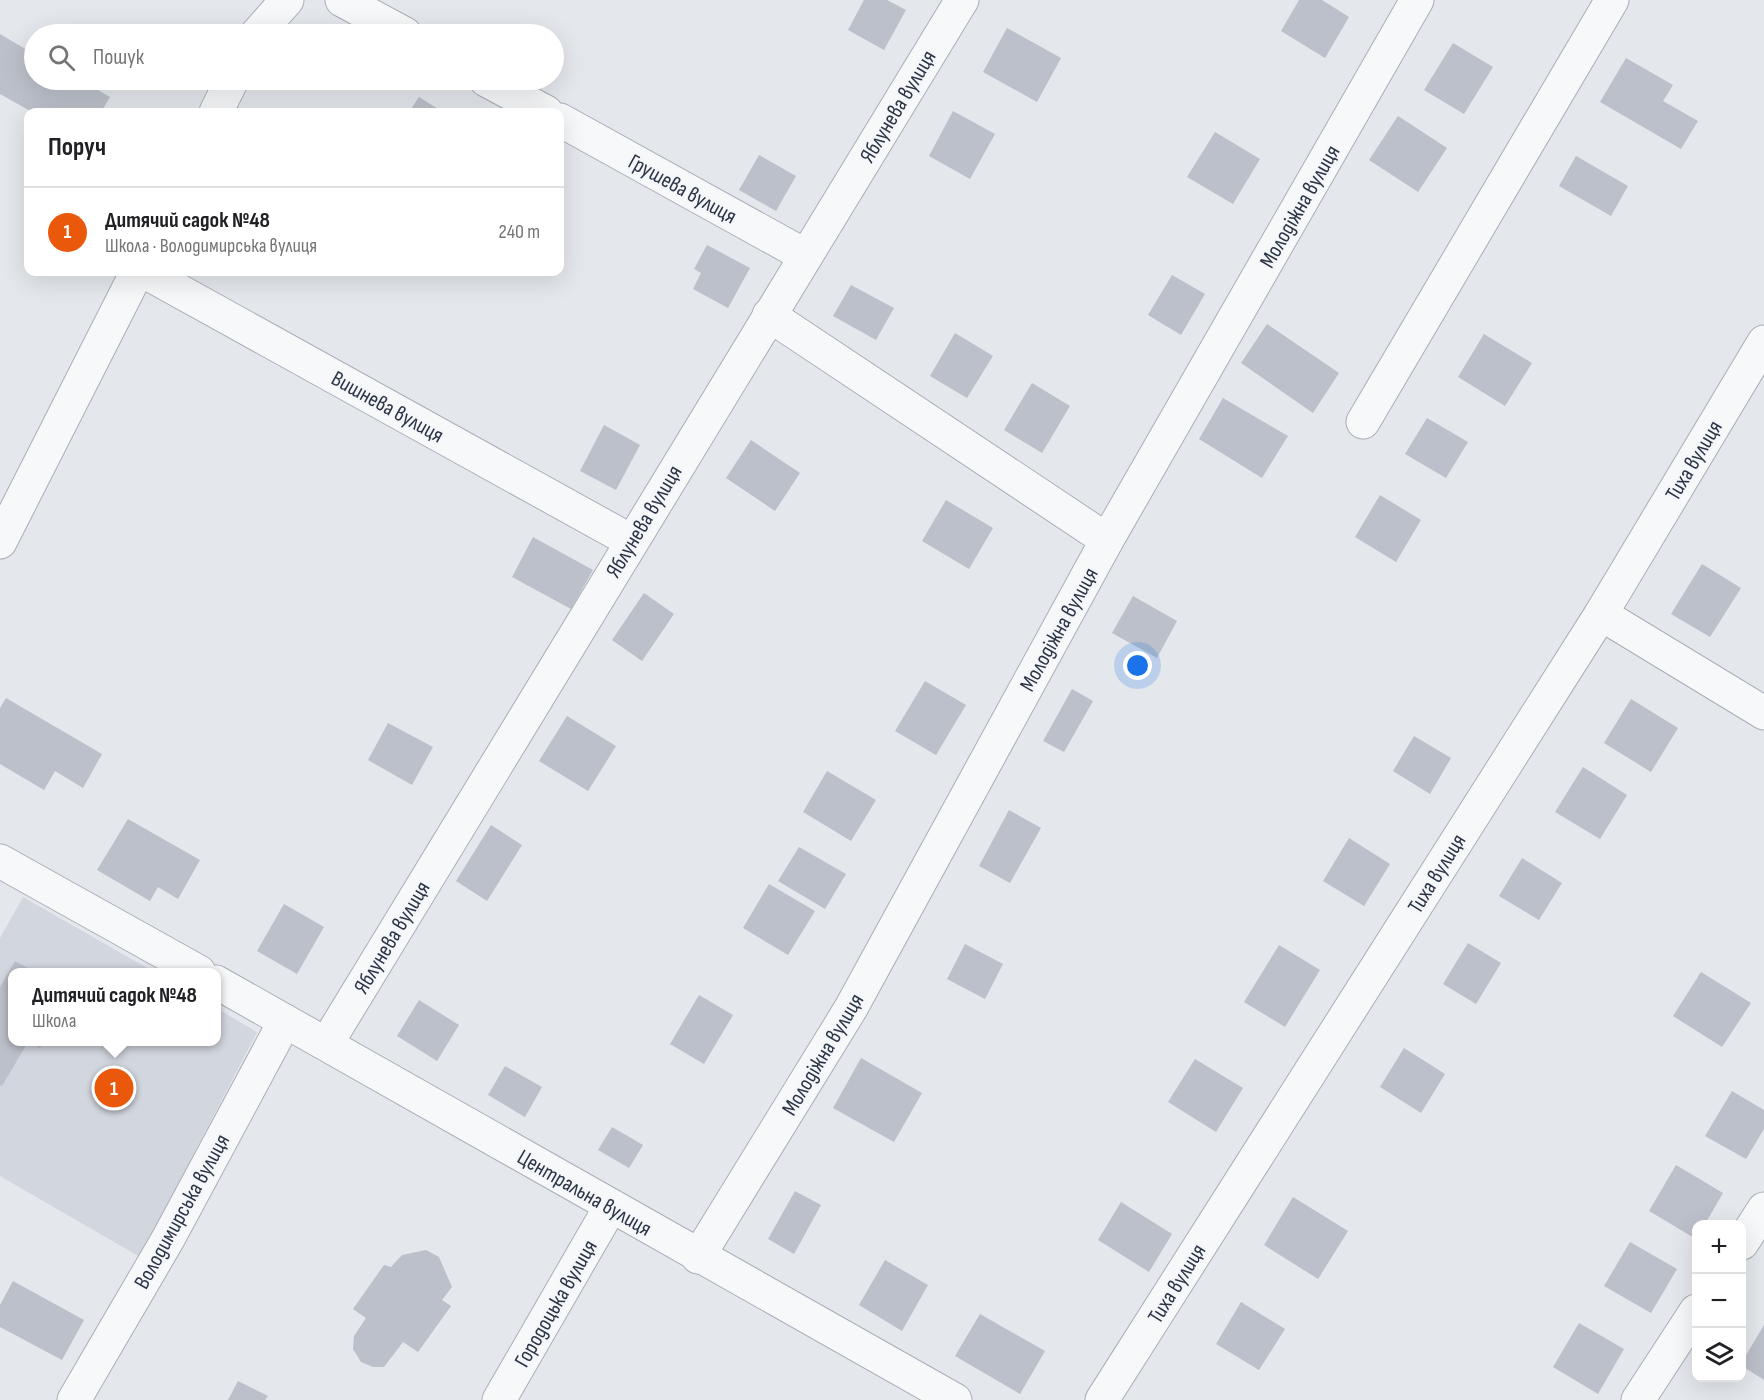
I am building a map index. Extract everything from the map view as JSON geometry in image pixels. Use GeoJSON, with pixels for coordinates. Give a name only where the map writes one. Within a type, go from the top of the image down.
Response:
{"type":"FeatureCollection","features":[{"type":"Feature","properties":{"kind":"street"},"geometry":{"type":"LineString","coordinates":[[266,24],[287,0]]}},
{"type":"Feature","properties":{"kind":"street"},"geometry":{"type":"LineString","coordinates":[[342,0],[386,24]]}},
{"type":"Feature","properties":{"kind":"street","name":"Яблунева вулиця"},"geometry":{"type":"LineString","coordinates":[[327,1043],[962,0]]}},
{"type":"Feature","properties":{"kind":"street","name":"Молодіжна вулиця"},"geometry":{"type":"LineString","coordinates":[[698,1257],[850,1008],[1107,540],[1417,0]]}},
{"type":"Feature","properties":{"kind":"street"},"geometry":{"type":"LineString","coordinates":[[1363,422],[1612,0]]}},
{"type":"Feature","properties":{"kind":"street"},"geometry":{"type":"LineString","coordinates":[[218,108],[227,90]]}},
{"type":"Feature","properties":{"kind":"street"},"geometry":{"type":"LineString","coordinates":[[505,90],[538,108]]}},
{"type":"Feature","properties":{"kind":"street","name":"Грушева вулиця"},"geometry":{"type":"LineString","coordinates":[[564,122],[806,256]]}},
{"type":"Feature","properties":{"kind":"street"},"geometry":{"type":"LineString","coordinates":[[0,542],[135,276]]}},
{"type":"Feature","properties":{"kind":"street","name":"Вишнева вулиця"},"geometry":{"type":"LineString","coordinates":[[153,276],[631,541]]}},
{"type":"Feature","properties":{"kind":"street"},"geometry":{"type":"LineString","coordinates":[[769,315],[1107,540]]}},
{"type":"Feature","properties":{"kind":"street","name":"Тиха вулиця"},"geometry":{"type":"LineString","coordinates":[[1102,1400],[1600,614],[1764,342]]}},
{"type":"Feature","properties":{"kind":"street"},"geometry":{"type":"LineString","coordinates":[[1600,614],[1764,713]]}},
{"type":"Feature","properties":{"kind":"street"},"geometry":{"type":"LineString","coordinates":[[0,861],[192,968]]}},
{"type":"Feature","properties":{"kind":"street","name":"Центральна вулиця"},"geometry":{"type":"LineString","coordinates":[[221,985],[327,1043],[698,1257],[955,1400]]}},
{"type":"Feature","properties":{"kind":"street","name":"Володимирська вулиця"},"geometry":{"type":"LineString","coordinates":[[74,1400],[168,1239],[285,1021]]}},
{"type":"Feature","properties":{"kind":"street","name":"Городоцька вулиця"},"geometry":{"type":"LineString","coordinates":[[499,1400],[611,1206]]}},
{"type":"Feature","properties":{"kind":"street"},"geometry":{"type":"LineString","coordinates":[[1746,1237],[1764,1209]]}},
{"type":"Feature","properties":{"kind":"street"},"geometry":{"type":"LineString","coordinates":[[1638,1400],[1692,1317]]}},
{"type":"Feature","properties":{"kind":"shaded area"},"geometry":{"type":"Polygon","coordinates":[[[23,897],[147,968],[8,968],[8,1046],[221,1046],[221,1011],[257,1032],[140,1257],[0,1176],[0,938],[23,897]]]}},
{"type":"Feature","properties":{"kind":"building"},"geometry":{"type":"Polygon","coordinates":[[[864,0],[887,0],[906,10],[884,50],[848,30],[864,0]]]}},
{"type":"Feature","properties":{"kind":"building"},"geometry":{"type":"Polygon","coordinates":[[[1299,0],[1322,0],[1349,17],[1325,58],[1281,31],[1299,0]]]}},
{"type":"Feature","properties":{"kind":"building"},"geometry":{"type":"Polygon","coordinates":[[[1007,28],[1061,58],[1037,102],[983,72],[1007,28]]]}},
{"type":"Feature","properties":{"kind":"building"},"geometry":{"type":"Polygon","coordinates":[[[0,34],[24,48],[24,90],[98,90],[110,97],[103,108],[25,108],[0,94],[0,34]]]}},
{"type":"Feature","properties":{"kind":"building"},"geometry":{"type":"Polygon","coordinates":[[[1453,43],[1493,67],[1464,114],[1424,90],[1453,43]]]}},
{"type":"Feature","properties":{"kind":"building"},"geometry":{"type":"Polygon","coordinates":[[[1626,58],[1673,85],[1663,101],[1698,121],[1681,149],[1600,102],[1626,58]]]}},
{"type":"Feature","properties":{"kind":"building"},"geometry":{"type":"Polygon","coordinates":[[[419,97],[437,108],[412,108],[419,97]]]}},
{"type":"Feature","properties":{"kind":"building"},"geometry":{"type":"Polygon","coordinates":[[[953,111],[995,134],[970,179],[929,156],[953,111]]]}},
{"type":"Feature","properties":{"kind":"building"},"geometry":{"type":"Polygon","coordinates":[[[1398,116],[1447,148],[1418,192],[1369,160],[1398,116]]]}},
{"type":"Feature","properties":{"kind":"building"},"geometry":{"type":"Polygon","coordinates":[[[1215,132],[1260,159],[1233,204],[1187,177],[1215,132]]]}},
{"type":"Feature","properties":{"kind":"building"},"geometry":{"type":"Polygon","coordinates":[[[759,155],[796,176],[776,211],[739,190],[759,155]]]}},
{"type":"Feature","properties":{"kind":"building"},"geometry":{"type":"Polygon","coordinates":[[[1576,156],[1628,186],[1611,216],[1559,186],[1576,156]]]}},
{"type":"Feature","properties":{"kind":"building"},"geometry":{"type":"Polygon","coordinates":[[[707,245],[750,268],[728,308],[693,289],[701,273],[694,269],[707,245]]]}},
{"type":"Feature","properties":{"kind":"building"},"geometry":{"type":"Polygon","coordinates":[[[1172,275],[1205,294],[1181,335],[1148,315],[1172,275]]]}},
{"type":"Feature","properties":{"kind":"building"},"geometry":{"type":"Polygon","coordinates":[[[851,285],[894,308],[876,340],[833,316],[851,285]]]}},
{"type":"Feature","properties":{"kind":"building"},"geometry":{"type":"Polygon","coordinates":[[[1267,324],[1339,373],[1313,413],[1241,363],[1267,324]]]}},
{"type":"Feature","properties":{"kind":"building"},"geometry":{"type":"Polygon","coordinates":[[[955,333],[993,356],[967,398],[930,376],[955,333]]]}},
{"type":"Feature","properties":{"kind":"building"},"geometry":{"type":"Polygon","coordinates":[[[1484,334],[1532,363],[1505,406],[1458,377],[1484,334]]]}},
{"type":"Feature","properties":{"kind":"building"},"geometry":{"type":"Polygon","coordinates":[[[1032,383],[1070,406],[1042,453],[1004,430],[1032,383]]]}},
{"type":"Feature","properties":{"kind":"building"},"geometry":{"type":"Polygon","coordinates":[[[1223,398],[1288,436],[1262,478],[1199,439],[1223,398]]]}},
{"type":"Feature","properties":{"kind":"building"},"geometry":{"type":"Polygon","coordinates":[[[1427,418],[1468,442],[1446,478],[1405,454],[1427,418]]]}},
{"type":"Feature","properties":{"kind":"building"},"geometry":{"type":"Polygon","coordinates":[[[604,425],[640,445],[616,490],[580,471],[604,425]]]}},
{"type":"Feature","properties":{"kind":"building"},"geometry":{"type":"Polygon","coordinates":[[[751,440],[800,473],[775,511],[726,478],[751,440]]]}},
{"type":"Feature","properties":{"kind":"building"},"geometry":{"type":"Polygon","coordinates":[[[1380,495],[1421,520],[1396,562],[1355,537],[1380,495]]]}},
{"type":"Feature","properties":{"kind":"building"},"geometry":{"type":"Polygon","coordinates":[[[946,500],[993,528],[969,569],[922,541],[946,500]]]}},
{"type":"Feature","properties":{"kind":"building"},"geometry":{"type":"Polygon","coordinates":[[[533,537],[593,570],[571,609],[512,577],[533,537]]]}},
{"type":"Feature","properties":{"kind":"building"},"geometry":{"type":"Polygon","coordinates":[[[1702,564],[1741,588],[1710,637],[1671,614],[1702,564]]]}},
{"type":"Feature","properties":{"kind":"building"},"geometry":{"type":"Polygon","coordinates":[[[644,593],[674,614],[642,661],[612,640],[644,593]]]}},
{"type":"Feature","properties":{"kind":"building"},"geometry":{"type":"Polygon","coordinates":[[[1133,596],[1177,621],[1157,658],[1112,633],[1133,596]]]}},
{"type":"Feature","properties":{"kind":"building"},"geometry":{"type":"Polygon","coordinates":[[[925,681],[966,705],[936,755],[895,731],[925,681]]]}},
{"type":"Feature","properties":{"kind":"building"},"geometry":{"type":"Polygon","coordinates":[[[1072,689],[1093,701],[1064,752],[1043,741],[1072,689]]]}},
{"type":"Feature","properties":{"kind":"building"},"geometry":{"type":"Polygon","coordinates":[[[6,698],[102,754],[83,788],[55,771],[44,790],[0,764],[0,708],[6,698]]]}},
{"type":"Feature","properties":{"kind":"building"},"geometry":{"type":"Polygon","coordinates":[[[1631,699],[1678,728],[1651,772],[1604,743],[1631,699]]]}},
{"type":"Feature","properties":{"kind":"building"},"geometry":{"type":"Polygon","coordinates":[[[567,716],[616,746],[588,791],[539,761],[567,716]]]}},
{"type":"Feature","properties":{"kind":"building"},"geometry":{"type":"Polygon","coordinates":[[[388,723],[433,747],[412,785],[368,760],[388,723]]]}},
{"type":"Feature","properties":{"kind":"building"},"geometry":{"type":"Polygon","coordinates":[[[1414,736],[1451,758],[1430,794],[1393,771],[1414,736]]]}},
{"type":"Feature","properties":{"kind":"building"},"geometry":{"type":"Polygon","coordinates":[[[1583,767],[1627,795],[1600,839],[1555,812],[1583,767]]]}},
{"type":"Feature","properties":{"kind":"building"},"geometry":{"type":"Polygon","coordinates":[[[827,771],[876,800],[851,841],[803,812],[827,771]]]}},
{"type":"Feature","properties":{"kind":"building"},"geometry":{"type":"Polygon","coordinates":[[[1009,810],[1041,828],[1010,883],[979,866],[1009,810]]]}},
{"type":"Feature","properties":{"kind":"building"},"geometry":{"type":"Polygon","coordinates":[[[128,819],[200,860],[178,899],[158,887],[150,901],[97,870],[128,819]]]}},
{"type":"Feature","properties":{"kind":"building"},"geometry":{"type":"Polygon","coordinates":[[[491,825],[522,845],[487,901],[456,881],[491,825]]]}},
{"type":"Feature","properties":{"kind":"building"},"geometry":{"type":"Polygon","coordinates":[[[1349,838],[1390,864],[1364,906],[1323,881],[1349,838]]]}},
{"type":"Feature","properties":{"kind":"building"},"geometry":{"type":"Polygon","coordinates":[[[799,847],[846,874],[825,909],[778,881],[799,847]]]}},
{"type":"Feature","properties":{"kind":"building"},"geometry":{"type":"Polygon","coordinates":[[[1522,858],[1562,883],[1539,920],[1499,896],[1522,858]]]}},
{"type":"Feature","properties":{"kind":"building"},"geometry":{"type":"Polygon","coordinates":[[[769,884],[815,911],[788,955],[743,928],[769,884]]]}},
{"type":"Feature","properties":{"kind":"building"},"geometry":{"type":"Polygon","coordinates":[[[284,904],[324,927],[297,974],[257,951],[284,904]]]}},
{"type":"Feature","properties":{"kind":"building"},"geometry":{"type":"Polygon","coordinates":[[[1468,943],[1501,963],[1476,1004],[1443,984],[1468,943]]]}},
{"type":"Feature","properties":{"kind":"building"},"geometry":{"type":"Polygon","coordinates":[[[965,944],[1003,964],[985,999],[947,979],[965,944]]]}},
{"type":"Feature","properties":{"kind":"building"},"geometry":{"type":"Polygon","coordinates":[[[1279,945],[1320,970],[1285,1027],[1244,1002],[1279,945]]]}},
{"type":"Feature","properties":{"kind":"building"},"geometry":{"type":"Polygon","coordinates":[[[15,961],[28,968],[11,968],[15,961]]]}},
{"type":"Feature","properties":{"kind":"building"},"geometry":{"type":"Polygon","coordinates":[[[1701,972],[1751,1003],[1722,1047],[1673,1016],[1701,972]]]}},
{"type":"Feature","properties":{"kind":"building"},"geometry":{"type":"Polygon","coordinates":[[[8,973],[8,1046],[26,1046],[2,1086],[0,1085],[0,987],[8,973]]]}},
{"type":"Feature","properties":{"kind":"building"},"geometry":{"type":"Polygon","coordinates":[[[699,995],[733,1015],[704,1064],[670,1044],[699,995]]]}},
{"type":"Feature","properties":{"kind":"building"},"geometry":{"type":"Polygon","coordinates":[[[419,1000],[459,1025],[437,1061],[397,1036],[419,1000]]]}},
{"type":"Feature","properties":{"kind":"building"},"geometry":{"type":"Polygon","coordinates":[[[1404,1048],[1445,1074],[1421,1113],[1380,1087],[1404,1048]]]}},
{"type":"Feature","properties":{"kind":"building"},"geometry":{"type":"Polygon","coordinates":[[[861,1058],[922,1093],[894,1142],[833,1108],[861,1058]]]}},
{"type":"Feature","properties":{"kind":"building"},"geometry":{"type":"Polygon","coordinates":[[[1195,1059],[1243,1088],[1216,1132],[1168,1102],[1195,1059]]]}},
{"type":"Feature","properties":{"kind":"building"},"geometry":{"type":"Polygon","coordinates":[[[505,1066],[542,1087],[525,1117],[488,1095],[505,1066]]]}},
{"type":"Feature","properties":{"kind":"building"},"geometry":{"type":"Polygon","coordinates":[[[1732,1091],[1764,1110],[1764,1129],[1746,1159],[1705,1136],[1732,1091]]]}},
{"type":"Feature","properties":{"kind":"building"},"geometry":{"type":"Polygon","coordinates":[[[612,1127],[643,1145],[629,1168],[598,1150],[612,1127]]]}},
{"type":"Feature","properties":{"kind":"building"},"geometry":{"type":"Polygon","coordinates":[[[1676,1165],[1723,1193],[1707,1220],[1692,1220],[1692,1237],[1649,1211],[1676,1165]]]}},
{"type":"Feature","properties":{"kind":"building"},"geometry":{"type":"Polygon","coordinates":[[[795,1191],[821,1205],[794,1254],[768,1239],[795,1191]]]}},
{"type":"Feature","properties":{"kind":"building"},"geometry":{"type":"Polygon","coordinates":[[[1293,1197],[1348,1231],[1318,1279],[1264,1245],[1293,1197]]]}},
{"type":"Feature","properties":{"kind":"building"},"geometry":{"type":"Polygon","coordinates":[[[1121,1202],[1172,1234],[1149,1272],[1098,1240],[1121,1202]]]}},
{"type":"Feature","properties":{"kind":"building"},"geometry":{"type":"Polygon","coordinates":[[[1630,1242],[1677,1269],[1651,1313],[1604,1286],[1630,1242]]]}},
{"type":"Feature","properties":{"kind":"building"},"geometry":{"type":"Polygon","coordinates":[[[426,1250],[439,1257],[452,1287],[442,1300],[451,1306],[418,1352],[403,1342],[384,1367],[373,1367],[361,1362],[353,1349],[354,1336],[366,1318],[353,1309],[384,1265],[391,1267],[402,1255],[426,1250]]]}},
{"type":"Feature","properties":{"kind":"building"},"geometry":{"type":"Polygon","coordinates":[[[885,1260],[928,1285],[902,1331],[859,1305],[885,1260]]]}},
{"type":"Feature","properties":{"kind":"building"},"geometry":{"type":"Polygon","coordinates":[[[13,1281],[84,1320],[62,1360],[0,1327],[0,1305],[13,1281]]]}},
{"type":"Feature","properties":{"kind":"building"},"geometry":{"type":"Polygon","coordinates":[[[1241,1302],[1285,1329],[1259,1370],[1216,1344],[1241,1302]]]}},
{"type":"Feature","properties":{"kind":"building"},"geometry":{"type":"Polygon","coordinates":[[[980,1314],[1045,1351],[1020,1394],[955,1356],[980,1314]]]}},
{"type":"Feature","properties":{"kind":"building"},"geometry":{"type":"Polygon","coordinates":[[[1579,1323],[1624,1349],[1598,1394],[1553,1367],[1579,1323]]]}},
{"type":"Feature","properties":{"kind":"building"},"geometry":{"type":"Polygon","coordinates":[[[1764,1325],[1764,1380],[1746,1369],[1746,1355],[1764,1325]]]}},
{"type":"Feature","properties":{"kind":"building"},"geometry":{"type":"Polygon","coordinates":[[[238,1381],[268,1396],[265,1400],[228,1400],[238,1381]]]}},
{"type":"Feature","properties":{"kind":"place","name":"Дитячий садок №48"},"geometry":{"type":"Point","coordinates":[114,1088]}}]}
